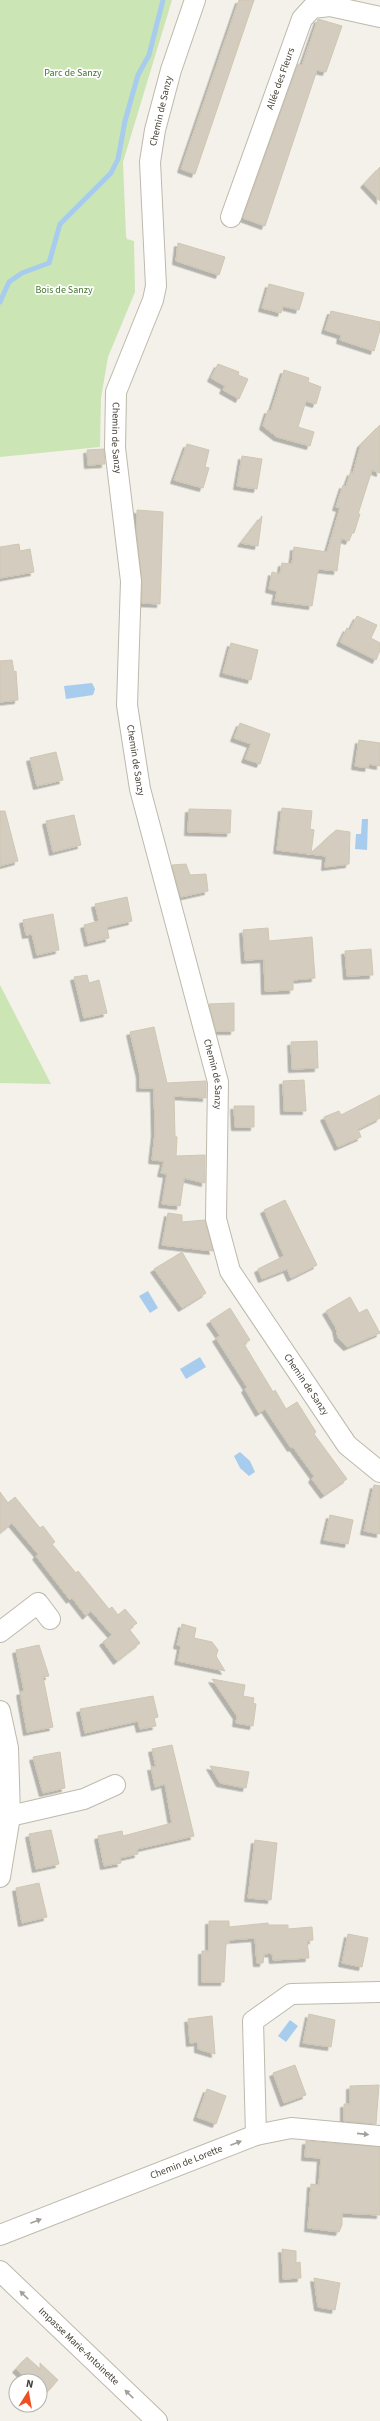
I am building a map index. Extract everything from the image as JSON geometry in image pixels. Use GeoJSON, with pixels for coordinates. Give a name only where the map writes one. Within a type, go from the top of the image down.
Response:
{"type":"FeatureCollection","features":[{"type":"Feature","properties":{"kind":"street","name":"Chemin de Sanzy"},"geometry":{"type":"LineString","coordinates":[[195,0],[171,70],[154,138],[150,162],[156,286],[152,300],[116,392],[114,448],[131,581],[127,705],[140,789],[218,1082],[216,1219],[230,1271],[347,1445],[380,1472]]}},
{"type":"Feature","properties":{"kind":"street","name":"Allée des Fleurs"},"geometry":{"type":"LineString","coordinates":[[231,217],[302,19],[312,8],[330,6],[380,17]]}},
{"type":"Feature","properties":{"kind":"street"},"geometry":{"type":"LineString","coordinates":[[0,1632],[38,1603],[50,1619]]}},
{"type":"Feature","properties":{"kind":"street"},"geometry":{"type":"LineString","coordinates":[[0,1711],[8,1748],[10,1816],[0,1877]]}},
{"type":"Feature","properties":{"kind":"street"},"geometry":{"type":"LineString","coordinates":[[10,1816],[84,1799],[115,1786]]}},
{"type":"Feature","properties":{"kind":"street"},"geometry":{"type":"LineString","coordinates":[[256,2135],[253,2021],[291,1994],[380,1992]]}},
{"type":"Feature","properties":{"kind":"street","name":"Chemin de Lorette"},"geometry":{"type":"LineString","coordinates":[[0,2235],[256,2135],[291,2128],[380,2136]]}},
{"type":"Feature","properties":{"kind":"street","name":"Impasse Marie-Antoinette"},"geometry":{"type":"LineString","coordinates":[[0,2271],[157,2421]]}},
{"type":"Feature","properties":{"kind":"green space","name":"Bois de Sanzy"},"geometry":{"type":"Polygon","coordinates":[[[0,0],[172,0],[123,162],[126,236],[127,239],[134,241],[135,292],[108,357],[101,398],[100,447],[0,457],[0,0]]]}},
{"type":"Feature","properties":{"kind":"green space"},"geometry":{"type":"Polygon","coordinates":[[[0,985],[51,1084],[0,1083],[0,985]]]}},
{"type":"Feature","properties":{"kind":"water"},"geometry":{"type":"Polygon","coordinates":[[[92,683],[95,689],[93,695],[66,699],[64,686],[92,683]]]}},
{"type":"Feature","properties":{"kind":"water"},"geometry":{"type":"Polygon","coordinates":[[[362,819],[368,819],[367,850],[355,849],[356,834],[361,834],[362,819]]]}},
{"type":"Feature","properties":{"kind":"water"},"geometry":{"type":"Polygon","coordinates":[[[148,1291],[158,1308],[150,1313],[139,1296],[148,1291]]]}},
{"type":"Feature","properties":{"kind":"water"},"geometry":{"type":"Polygon","coordinates":[[[200,1357],[206,1367],[186,1379],[180,1369],[200,1357]]]}},
{"type":"Feature","properties":{"kind":"water"},"geometry":{"type":"Polygon","coordinates":[[[240,1452],[250,1461],[255,1472],[249,1476],[240,1468],[234,1456],[240,1452]]]}},
{"type":"Feature","properties":{"kind":"water"},"geometry":{"type":"Polygon","coordinates":[[[290,2020],[298,2026],[286,2042],[278,2036],[290,2020]]]}},
{"type":"Feature","properties":{"kind":"building"},"geometry":{"type":"Polygon","coordinates":[[[239,0],[254,0],[195,174],[181,169],[239,0]]]}},
{"type":"Feature","properties":{"kind":"building"},"geometry":{"type":"Polygon","coordinates":[[[318,19],[342,26],[326,72],[317,70],[265,226],[243,218],[298,64],[302,65],[318,19]]]}},
{"type":"Feature","properties":{"kind":"building"},"geometry":{"type":"Polygon","coordinates":[[[380,167],[380,201],[364,184],[380,167]]]}},
{"type":"Feature","properties":{"kind":"building"},"geometry":{"type":"Polygon","coordinates":[[[178,243],[225,257],[219,275],[176,261],[178,243]]]}},
{"type":"Feature","properties":{"kind":"building"},"geometry":{"type":"Polygon","coordinates":[[[269,284],[304,293],[299,310],[283,306],[281,313],[262,308],[269,284]]]}},
{"type":"Feature","properties":{"kind":"building"},"geometry":{"type":"Polygon","coordinates":[[[331,311],[380,322],[380,330],[374,351],[340,340],[341,335],[325,330],[331,311]]]}},
{"type":"Feature","properties":{"kind":"building"},"geometry":{"type":"Polygon","coordinates":[[[218,364],[239,372],[238,375],[248,379],[239,399],[223,390],[225,386],[211,378],[218,364]]]}},
{"type":"Feature","properties":{"kind":"building"},"geometry":{"type":"Polygon","coordinates":[[[284,370],[309,378],[308,382],[321,387],[316,404],[306,401],[298,427],[314,432],[310,446],[277,437],[263,426],[268,410],[271,411],[284,370]]]}},
{"type":"Feature","properties":{"kind":"building"},"geometry":{"type":"Polygon","coordinates":[[[380,425],[380,473],[372,470],[358,514],[360,514],[354,533],[352,533],[349,541],[341,538],[337,571],[318,569],[312,606],[275,601],[277,591],[269,589],[272,572],[280,574],[282,563],[292,564],[294,547],[327,552],[340,508],[336,507],[343,485],[346,486],[351,472],[353,473],[361,444],[380,425]]]}},
{"type":"Feature","properties":{"kind":"building"},"geometry":{"type":"Polygon","coordinates":[[[187,444],[209,450],[205,467],[209,468],[203,488],[174,480],[187,444]]]}},
{"type":"Feature","properties":{"kind":"building"},"geometry":{"type":"Polygon","coordinates":[[[104,449],[105,464],[88,465],[87,450],[104,449]]]}},
{"type":"Feature","properties":{"kind":"building"},"geometry":{"type":"Polygon","coordinates":[[[242,456],[262,459],[257,489],[237,486],[242,456]]]}},
{"type":"Feature","properties":{"kind":"building"},"geometry":{"type":"Polygon","coordinates":[[[137,510],[163,512],[160,604],[142,603],[142,580],[137,535],[137,510]]]}},
{"type":"Feature","properties":{"kind":"building"},"geometry":{"type":"Polygon","coordinates":[[[262,516],[258,546],[241,543],[262,516]]]}},
{"type":"Feature","properties":{"kind":"building"},"geometry":{"type":"Polygon","coordinates":[[[19,544],[20,551],[30,549],[34,572],[0,578],[0,547],[19,544]]]}},
{"type":"Feature","properties":{"kind":"building"},"geometry":{"type":"Polygon","coordinates":[[[357,616],[377,625],[371,638],[380,643],[380,650],[376,660],[340,642],[347,628],[350,630],[357,616]]]}},
{"type":"Feature","properties":{"kind":"building"},"geometry":{"type":"Polygon","coordinates":[[[231,643],[258,650],[251,680],[223,673],[231,643]]]}},
{"type":"Feature","properties":{"kind":"building"},"geometry":{"type":"Polygon","coordinates":[[[12,660],[14,672],[16,671],[18,700],[0,702],[0,661],[12,660]]]}},
{"type":"Feature","properties":{"kind":"building"},"geometry":{"type":"Polygon","coordinates":[[[240,723],[270,734],[260,764],[245,759],[251,744],[234,738],[240,723]]]}},
{"type":"Feature","properties":{"kind":"building"},"geometry":{"type":"Polygon","coordinates":[[[359,740],[380,743],[380,766],[369,764],[368,768],[355,766],[359,740]]]}},
{"type":"Feature","properties":{"kind":"building"},"geometry":{"type":"Polygon","coordinates":[[[56,752],[63,780],[37,786],[30,758],[56,752]]]}},
{"type":"Feature","properties":{"kind":"building"},"geometry":{"type":"Polygon","coordinates":[[[282,808],[312,811],[310,829],[314,830],[311,853],[336,830],[350,832],[349,864],[325,867],[326,856],[277,850],[282,808]]]}},
{"type":"Feature","properties":{"kind":"building"},"geometry":{"type":"Polygon","coordinates":[[[189,809],[231,810],[230,833],[188,832],[189,809]]]}},
{"type":"Feature","properties":{"kind":"building"},"geometry":{"type":"Polygon","coordinates":[[[0,811],[5,811],[18,861],[0,866],[0,811]]]}},
{"type":"Feature","properties":{"kind":"building"},"geometry":{"type":"Polygon","coordinates":[[[74,815],[81,845],[53,852],[46,821],[74,815]]]}},
{"type":"Feature","properties":{"kind":"building"},"geometry":{"type":"Polygon","coordinates":[[[186,864],[190,875],[206,874],[208,891],[181,897],[172,865],[186,864]]]}},
{"type":"Feature","properties":{"kind":"building"},"geometry":{"type":"Polygon","coordinates":[[[127,897],[132,921],[107,927],[109,938],[88,943],[84,925],[99,921],[95,904],[127,897]]]}},
{"type":"Feature","properties":{"kind":"building"},"geometry":{"type":"Polygon","coordinates":[[[53,914],[59,950],[37,955],[32,934],[26,935],[23,920],[53,914]]]}},
{"type":"Feature","properties":{"kind":"building"},"geometry":{"type":"Polygon","coordinates":[[[268,928],[269,941],[312,937],[315,978],[293,980],[293,990],[265,991],[264,959],[245,960],[243,930],[268,928]]]}},
{"type":"Feature","properties":{"kind":"building"},"geometry":{"type":"Polygon","coordinates":[[[371,949],[373,975],[347,976],[345,951],[371,949]]]}},
{"type":"Feature","properties":{"kind":"building"},"geometry":{"type":"Polygon","coordinates":[[[87,975],[89,983],[99,980],[107,1013],[84,1018],[74,977],[87,975]]]}},
{"type":"Feature","properties":{"kind":"building"},"geometry":{"type":"Polygon","coordinates":[[[234,1003],[234,1031],[216,1031],[209,1004],[234,1003]]]}},
{"type":"Feature","properties":{"kind":"building"},"geometry":{"type":"Polygon","coordinates":[[[154,1027],[167,1083],[206,1081],[206,1098],[174,1096],[175,1136],[177,1137],[176,1156],[205,1155],[205,1183],[184,1178],[180,1206],[162,1204],[167,1174],[161,1173],[164,1161],[152,1160],[155,1133],[154,1088],[140,1088],[140,1075],[130,1032],[154,1027]]]}},
{"type":"Feature","properties":{"kind":"building"},"geometry":{"type":"Polygon","coordinates":[[[317,1041],[318,1068],[292,1069],[291,1042],[317,1041]]]}},
{"type":"Feature","properties":{"kind":"building"},"geometry":{"type":"Polygon","coordinates":[[[304,1080],[306,1111],[284,1111],[283,1081],[304,1080]]]}},
{"type":"Feature","properties":{"kind":"building"},"geometry":{"type":"Polygon","coordinates":[[[380,1095],[380,1118],[358,1129],[361,1137],[338,1147],[324,1117],[339,1111],[341,1115],[380,1095]]]}},
{"type":"Feature","properties":{"kind":"building"},"geometry":{"type":"Polygon","coordinates":[[[234,1106],[254,1106],[254,1127],[235,1127],[234,1106]]]}},
{"type":"Feature","properties":{"kind":"building"},"geometry":{"type":"Polygon","coordinates":[[[285,1200],[317,1265],[291,1278],[287,1269],[262,1279],[258,1269],[284,1256],[264,1210],[285,1200]]]}},
{"type":"Feature","properties":{"kind":"building"},"geometry":{"type":"Polygon","coordinates":[[[168,1213],[182,1215],[182,1222],[205,1220],[213,1251],[162,1245],[168,1213]]]}},
{"type":"Feature","properties":{"kind":"building"},"geometry":{"type":"Polygon","coordinates":[[[182,1252],[206,1293],[182,1308],[154,1269],[182,1252]]]}},
{"type":"Feature","properties":{"kind":"building"},"geometry":{"type":"Polygon","coordinates":[[[350,1297],[359,1313],[367,1309],[380,1333],[347,1347],[338,1338],[336,1328],[326,1311],[350,1297]]]}},
{"type":"Feature","properties":{"kind":"building"},"geometry":{"type":"Polygon","coordinates":[[[230,1308],[250,1340],[244,1344],[273,1392],[275,1390],[286,1409],[297,1402],[316,1432],[314,1434],[347,1479],[324,1495],[312,1479],[314,1476],[293,1447],[291,1448],[265,1409],[259,1413],[245,1389],[247,1387],[216,1338],[220,1336],[210,1321],[230,1308]]]}},
{"type":"Feature","properties":{"kind":"building"},"geometry":{"type":"Polygon","coordinates":[[[374,1485],[380,1486],[380,1534],[364,1531],[374,1485]]]}},
{"type":"Feature","properties":{"kind":"building"},"geometry":{"type":"Polygon","coordinates":[[[0,1492],[8,1503],[15,1497],[40,1528],[43,1526],[55,1542],[52,1544],[76,1573],[78,1571],[109,1609],[112,1607],[118,1615],[125,1609],[137,1623],[129,1629],[140,1643],[117,1661],[103,1642],[112,1635],[91,1611],[86,1616],[72,1598],[70,1600],[36,1556],[38,1554],[12,1523],[0,1533],[0,1492]]]}},
{"type":"Feature","properties":{"kind":"building"},"geometry":{"type":"Polygon","coordinates":[[[330,1515],[353,1520],[348,1544],[324,1540],[330,1515]]]}},
{"type":"Feature","properties":{"kind":"building"},"geometry":{"type":"Polygon","coordinates":[[[182,1624],[196,1628],[194,1638],[212,1642],[218,1650],[216,1656],[225,1671],[178,1661],[181,1646],[177,1645],[182,1624]]]}},
{"type":"Feature","properties":{"kind":"building"},"geometry":{"type":"Polygon","coordinates":[[[39,1645],[49,1676],[43,1677],[53,1727],[27,1732],[20,1692],[24,1691],[16,1650],[39,1645]]]}},
{"type":"Feature","properties":{"kind":"building"},"geometry":{"type":"Polygon","coordinates":[[[212,1679],[245,1685],[243,1696],[254,1698],[253,1703],[256,1704],[253,1726],[236,1723],[237,1716],[212,1679]]]}},
{"type":"Feature","properties":{"kind":"building"},"geometry":{"type":"Polygon","coordinates":[[[153,1696],[158,1717],[154,1718],[156,1726],[140,1729],[138,1721],[85,1733],[80,1709],[153,1696]]]}},
{"type":"Feature","properties":{"kind":"building"},"geometry":{"type":"Polygon","coordinates":[[[172,1745],[194,1836],[137,1849],[138,1854],[120,1858],[121,1863],[104,1866],[98,1836],[122,1831],[123,1836],[172,1823],[165,1784],[155,1787],[151,1767],[156,1767],[152,1749],[172,1745]]]}},
{"type":"Feature","properties":{"kind":"building"},"geometry":{"type":"Polygon","coordinates":[[[60,1752],[65,1788],[43,1793],[33,1757],[60,1752]]]}},
{"type":"Feature","properties":{"kind":"building"},"geometry":{"type":"Polygon","coordinates":[[[210,1766],[249,1772],[246,1788],[220,1783],[210,1766]]]}},
{"type":"Feature","properties":{"kind":"building"},"geometry":{"type":"Polygon","coordinates":[[[51,1830],[59,1864],[36,1869],[29,1834],[51,1830]]]}},
{"type":"Feature","properties":{"kind":"building"},"geometry":{"type":"Polygon","coordinates":[[[255,1840],[277,1843],[271,1900],[248,1898],[255,1840]]]}},
{"type":"Feature","properties":{"kind":"building"},"geometry":{"type":"Polygon","coordinates":[[[39,1883],[47,1917],[22,1923],[16,1888],[39,1883]]]}},
{"type":"Feature","properties":{"kind":"building"},"geometry":{"type":"Polygon","coordinates":[[[209,1921],[229,1921],[229,1927],[268,1923],[268,1925],[288,1925],[288,1929],[312,1927],[313,1940],[307,1941],[309,1958],[273,1960],[272,1953],[264,1954],[263,1963],[257,1963],[255,1938],[229,1940],[229,1943],[226,1943],[224,1982],[202,1982],[202,1951],[209,1951],[209,1921]]]}},
{"type":"Feature","properties":{"kind":"building"},"geometry":{"type":"Polygon","coordinates":[[[348,1934],[368,1938],[362,1967],[342,1963],[348,1934]]]}},
{"type":"Feature","properties":{"kind":"building"},"geometry":{"type":"Polygon","coordinates":[[[309,2014],[335,2020],[331,2047],[303,2043],[309,2014]]]}},
{"type":"Feature","properties":{"kind":"building"},"geometry":{"type":"Polygon","coordinates":[[[212,2016],[215,2054],[198,2049],[198,2042],[190,2043],[188,2019],[212,2016]]]}},
{"type":"Feature","properties":{"kind":"building"},"geometry":{"type":"Polygon","coordinates":[[[295,2065],[306,2095],[284,2103],[273,2073],[295,2065]]]}},
{"type":"Feature","properties":{"kind":"building"},"geometry":{"type":"Polygon","coordinates":[[[379,2085],[376,2124],[344,2121],[344,2104],[350,2104],[350,2086],[379,2085]]]}},
{"type":"Feature","properties":{"kind":"building"},"geometry":{"type":"Polygon","coordinates":[[[207,2089],[226,2096],[216,2124],[197,2117],[207,2089]]]}},
{"type":"Feature","properties":{"kind":"building"},"geometry":{"type":"Polygon","coordinates":[[[306,2141],[380,2147],[380,2215],[342,2213],[342,2225],[339,2232],[308,2228],[311,2184],[319,2185],[321,2158],[305,2157],[306,2141]]]}},
{"type":"Feature","properties":{"kind":"building"},"geometry":{"type":"Polygon","coordinates":[[[282,2249],[296,2251],[296,2263],[300,2262],[301,2278],[283,2279],[282,2249]]]}},
{"type":"Feature","properties":{"kind":"building"},"geometry":{"type":"Polygon","coordinates":[[[314,2278],[340,2283],[335,2310],[318,2307],[314,2278]]]}},
{"type":"Feature","properties":{"kind":"building"},"geometry":{"type":"Polygon","coordinates":[[[27,2357],[40,2369],[40,2363],[58,2380],[48,2391],[48,2373],[20,2373],[16,2369],[27,2357]]]}},
{"type":"Feature","properties":{"kind":"waterway"},"geometry":{"type":"LineString","coordinates":[[0,302],[9,282],[22,273],[49,263],[60,224],[111,173],[118,159],[125,121],[138,75],[149,55],[163,0]]}},
{"type":"Feature","properties":{"kind":"park label","name":"Parc de Sanzy"},"geometry":{"type":"Point","coordinates":[73,73]}}]}
